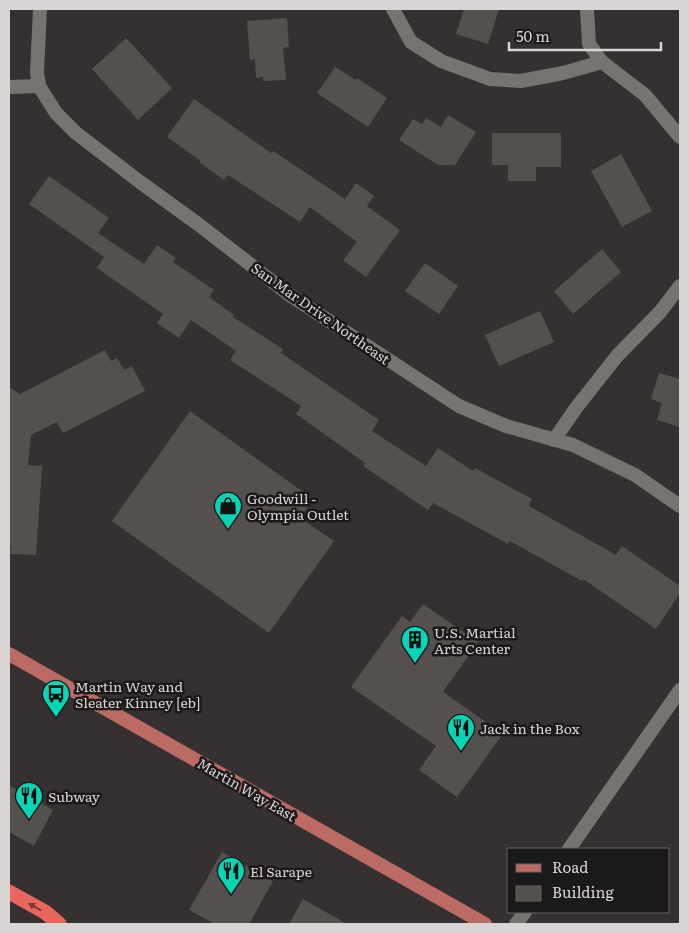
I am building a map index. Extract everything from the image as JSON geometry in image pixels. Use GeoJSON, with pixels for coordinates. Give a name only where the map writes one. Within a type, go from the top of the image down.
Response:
{"type":"FeatureCollection","features":[{"type":"Feature","properties":{"kind":"highway"},"geometry":{"type":"LineString","coordinates":[[9,892],[45,912],[59,924]]}},
{"type":"Feature","properties":{"kind":"main road","name":"Martin Way East"},"geometry":{"type":"LineString","coordinates":[[9,654],[485,924]]}},
{"type":"Feature","properties":{"kind":"street","name":"San Mar Drive Northeast"},"geometry":{"type":"LineString","coordinates":[[40,9],[37,72],[39,86],[56,113],[76,132],[140,182],[291,296],[459,406],[506,426],[573,445],[635,475],[680,506]]}},
{"type":"Feature","properties":{"kind":"street"},"geometry":{"type":"LineString","coordinates":[[393,9],[411,42],[441,61],[490,79],[521,82],[602,62]]}},
{"type":"Feature","properties":{"kind":"street"},"geometry":{"type":"LineString","coordinates":[[587,9],[589,44],[602,62],[645,95],[680,137]]}},
{"type":"Feature","properties":{"kind":"street"},"geometry":{"type":"LineString","coordinates":[[9,87],[39,86]]}},
{"type":"Feature","properties":{"kind":"street"},"geometry":{"type":"LineString","coordinates":[[554,440],[576,408],[617,356],[660,312],[680,286]]}},
{"type":"Feature","properties":{"kind":"street"},"geometry":{"type":"LineString","coordinates":[[570,848],[680,690]]}},
{"type":"Feature","properties":{"kind":"street"},"geometry":{"type":"LineString","coordinates":[[516,924],[523,913]]}},
{"type":"Feature","properties":{"kind":"building"},"geometry":{"type":"Polygon","coordinates":[[[464,9],[499,9],[488,44],[456,34],[464,9]]]}},
{"type":"Feature","properties":{"kind":"building"},"geometry":{"type":"Polygon","coordinates":[[[287,18],[289,47],[283,48],[286,80],[263,81],[263,77],[256,78],[255,59],[250,60],[247,21],[287,18]]]}},
{"type":"Feature","properties":{"kind":"building"},"geometry":{"type":"Polygon","coordinates":[[[126,38],[172,88],[138,120],[92,69],[126,38]]]}},
{"type":"Feature","properties":{"kind":"building"},"geometry":{"type":"Polygon","coordinates":[[[335,67],[356,80],[357,78],[387,98],[368,127],[317,93],[335,67]]]}},
{"type":"Feature","properties":{"kind":"building"},"geometry":{"type":"Polygon","coordinates":[[[194,99],[271,153],[273,151],[345,199],[356,183],[374,196],[367,206],[400,230],[366,277],[343,260],[357,242],[310,207],[300,222],[228,175],[224,180],[167,137],[194,99]]]}},
{"type":"Feature","properties":{"kind":"building"},"geometry":{"type":"Polygon","coordinates":[[[448,115],[476,132],[455,165],[438,165],[399,140],[413,119],[422,124],[426,118],[441,127],[448,115]]]}},
{"type":"Feature","properties":{"kind":"building"},"geometry":{"type":"Polygon","coordinates":[[[492,133],[561,133],[561,167],[536,167],[536,181],[508,181],[508,165],[492,165],[492,133]]]}},
{"type":"Feature","properties":{"kind":"building"},"geometry":{"type":"Polygon","coordinates":[[[621,154],[652,211],[622,227],[591,171],[621,154]]]}},
{"type":"Feature","properties":{"kind":"building"},"geometry":{"type":"Polygon","coordinates":[[[49,176],[109,218],[98,233],[144,264],[157,245],[176,258],[173,262],[214,290],[209,297],[234,315],[233,317],[283,349],[281,353],[379,420],[372,431],[426,466],[438,448],[473,471],[475,468],[532,499],[529,506],[616,555],[622,546],[680,586],[680,593],[656,629],[583,579],[582,581],[510,541],[508,544],[433,503],[428,510],[363,466],[365,463],[296,414],[301,406],[230,360],[236,351],[191,320],[179,338],[157,323],[163,314],[97,268],[104,257],[29,204],[49,176]]]}},
{"type":"Feature","properties":{"kind":"building"},"geometry":{"type":"Polygon","coordinates":[[[602,249],[621,272],[573,314],[554,291],[602,249]]]}},
{"type":"Feature","properties":{"kind":"building"},"geometry":{"type":"Polygon","coordinates":[[[425,263],[458,286],[439,314],[405,291],[425,263]]]}},
{"type":"Feature","properties":{"kind":"building"},"geometry":{"type":"Polygon","coordinates":[[[540,311],[554,342],[499,366],[485,335],[540,311]]]}},
{"type":"Feature","properties":{"kind":"building"},"geometry":{"type":"Polygon","coordinates":[[[105,350],[111,361],[117,358],[124,370],[132,366],[145,391],[63,433],[57,422],[31,435],[28,465],[42,466],[36,555],[10,554],[9,387],[20,394],[105,350]]]}},
{"type":"Feature","properties":{"kind":"building"},"geometry":{"type":"Polygon","coordinates":[[[659,373],[680,379],[680,427],[657,420],[662,403],[651,399],[659,373]]]}},
{"type":"Feature","properties":{"kind":"building"},"geometry":{"type":"Polygon","coordinates":[[[190,411],[313,499],[300,518],[334,541],[269,633],[112,521],[190,411]]]}},
{"type":"Feature","properties":{"kind":"building","name":"U.S. Martial Arts Center"},"geometry":{"type":"Polygon","coordinates":[[[423,604],[478,642],[443,692],[503,734],[457,797],[419,770],[436,746],[351,687],[402,616],[410,622],[423,604]]]}},
{"type":"Feature","properties":{"kind":"building"},"geometry":{"type":"Polygon","coordinates":[[[9,785],[53,810],[34,846],[9,832],[9,785]]]}},
{"type":"Feature","properties":{"kind":"building","name":"El Sarape"},"geometry":{"type":"Polygon","coordinates":[[[222,852],[273,881],[249,924],[215,924],[189,910],[222,852]]]}},
{"type":"Feature","properties":{"kind":"building"},"geometry":{"type":"Polygon","coordinates":[[[303,899],[347,924],[289,924],[303,899]]]}},
{"type":"Feature","properties":{"kind":"place","name":"Goodwill - Olympia Outlet"},"geometry":{"type":"Point","coordinates":[228,530]}},
{"type":"Feature","properties":{"kind":"place","name":"U.S. Martial Arts Center"},"geometry":{"type":"Point","coordinates":[415,664]}},
{"type":"Feature","properties":{"kind":"place","name":"Martin Way and Sleater Kinney [eb]"},"geometry":{"type":"Point","coordinates":[56,718]}},
{"type":"Feature","properties":{"kind":"place","name":"Jack in the Box"},"geometry":{"type":"Point","coordinates":[461,752]}},
{"type":"Feature","properties":{"kind":"place","name":"Subway"},"geometry":{"type":"Point","coordinates":[29,820]}},
{"type":"Feature","properties":{"kind":"place","name":"El Sarape"},"geometry":{"type":"Point","coordinates":[231,895]}}]}
